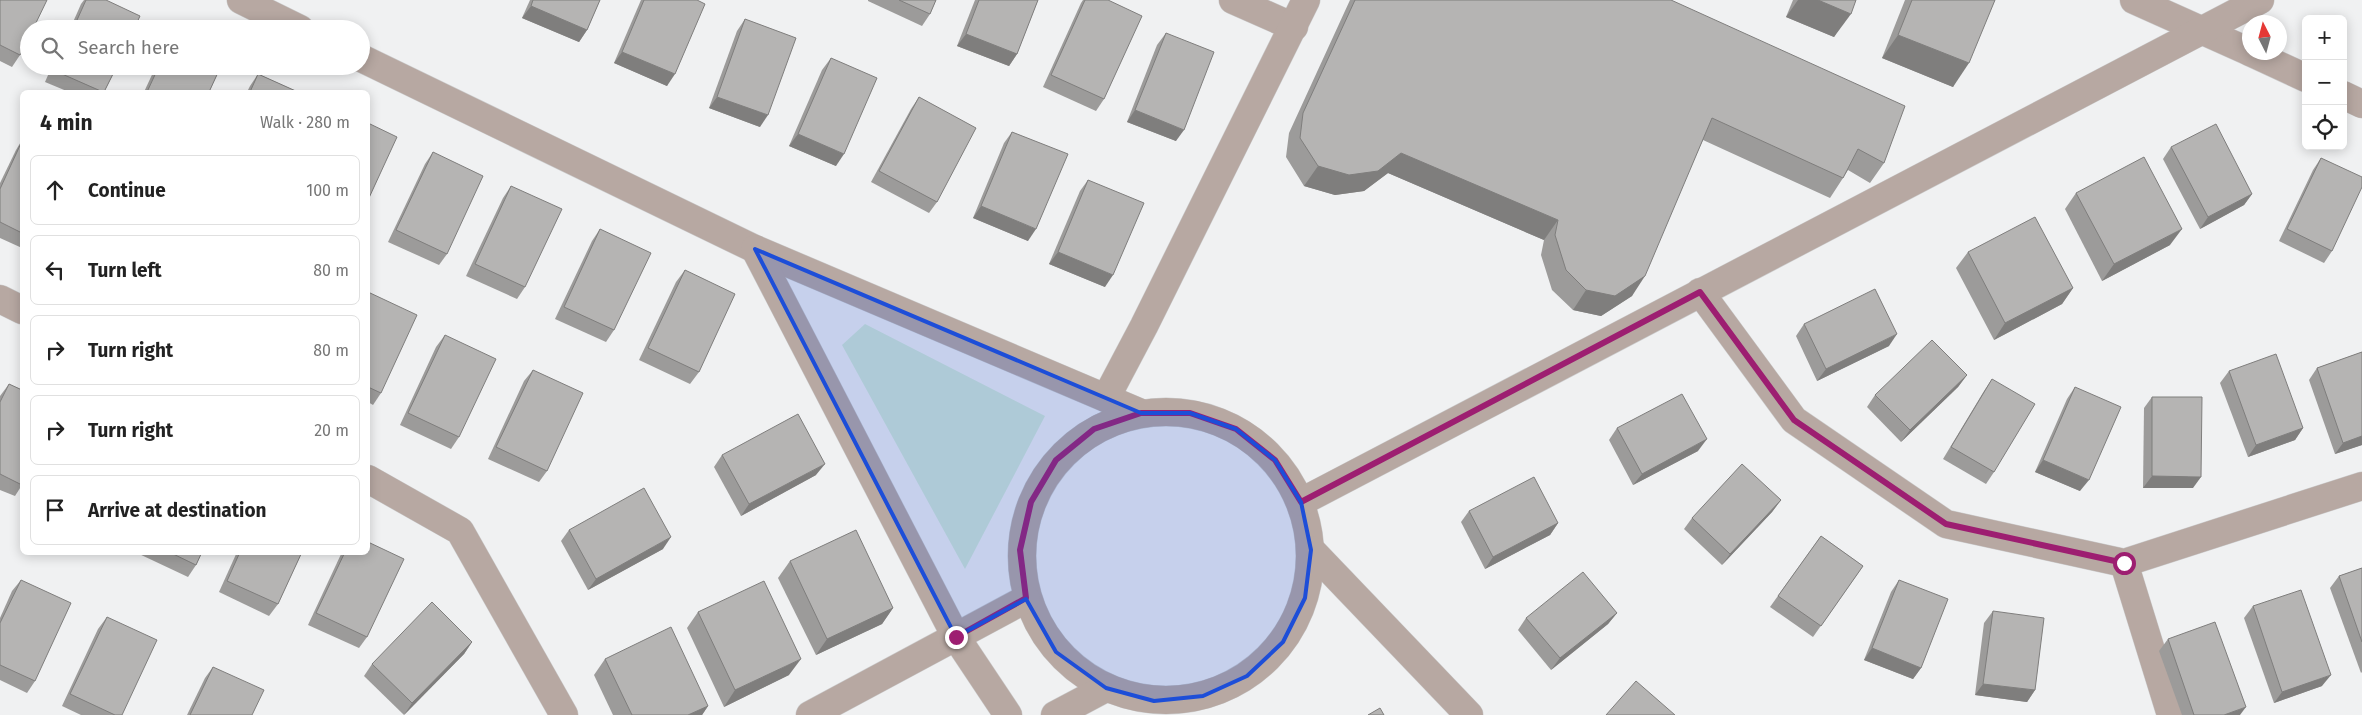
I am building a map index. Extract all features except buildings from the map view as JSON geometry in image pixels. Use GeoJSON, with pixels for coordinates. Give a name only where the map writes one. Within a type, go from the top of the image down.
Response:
{"type":"FeatureCollection","features":[{"type":"Feature","properties":{"kind":"street"},"geometry":{"type":"LineString","coordinates":[[241,0],[282,20]]}},
{"type":"Feature","properties":{"kind":"street"},"geometry":{"type":"LineString","coordinates":[[1233,0],[1294,27]]}},
{"type":"Feature","properties":{"kind":"street"},"geometry":{"type":"LineString","coordinates":[[1106,398],[1306,0]]}},
{"type":"Feature","properties":{"kind":"street"},"geometry":{"type":"LineString","coordinates":[[2134,0],[2242,48]]}},
{"type":"Feature","properties":{"kind":"street"},"geometry":{"type":"LineString","coordinates":[[1301,502],[2260,0]]}},
{"type":"Feature","properties":{"kind":"street"},"geometry":{"type":"LineString","coordinates":[[2267,60],[2302,76]]}},
{"type":"Feature","properties":{"kind":"street"},"geometry":{"type":"LineString","coordinates":[[370,62],[755,249],[1141,413]]}},
{"type":"Feature","properties":{"kind":"street"},"geometry":{"type":"LineString","coordinates":[[2347,97],[2362,104]]}},
{"type":"Feature","properties":{"kind":"street"},"geometry":{"type":"LineString","coordinates":[[755,249],[956,637],[1008,715]]}},
{"type":"Feature","properties":{"kind":"street"},"geometry":{"type":"LineString","coordinates":[[1700,292],[1794,420],[1946,524],[2124,563],[2362,486]]}},
{"type":"Feature","properties":{"kind":"street"},"geometry":{"type":"LineString","coordinates":[[0,299],[20,309]]}},
{"type":"Feature","properties":{"kind":"street"},"geometry":{"type":"LineString","coordinates":[[1141,413],[1190,413],[1236,429],[1275,460],[1301,502],[1311,550],[1305,598],[1283,642],[1248,676],[1203,696],[1154,701],[1106,688],[1056,652],[1026,598],[1020,550],[1031,502],[1056,460],[1094,429],[1141,413]]}},
{"type":"Feature","properties":{"kind":"street"},"geometry":{"type":"LineString","coordinates":[[370,481],[460,531],[564,715]]}},
{"type":"Feature","properties":{"kind":"street"},"geometry":{"type":"LineString","coordinates":[[1311,550],[1469,715]]}},
{"type":"Feature","properties":{"kind":"street"},"geometry":{"type":"LineString","coordinates":[[2124,563],[2171,715]]}},
{"type":"Feature","properties":{"kind":"street"},"geometry":{"type":"LineString","coordinates":[[810,715],[1026,598]]}},
{"type":"Feature","properties":{"kind":"street"},"geometry":{"type":"LineString","coordinates":[[1055,715],[1106,688]]}},
{"type":"Feature","properties":{"kind":"highlighted area"},"geometry":{"type":"Polygon","coordinates":[[[755,249],[1141,413],[1190,413],[1236,429],[1275,460],[1301,502],[1311,550],[1305,598],[1283,642],[1247,676],[1203,696],[1154,701],[1106,688],[1056,652],[1026,599],[956,637],[755,249]]]}},
{"type":"Feature","properties":{"kind":"green space"},"geometry":{"type":"Polygon","coordinates":[[[865,324],[1045,416],[965,569],[842,345],[865,324]]]}},
{"type":"Feature","properties":{"kind":"route"},"geometry":{"type":"LineString","coordinates":[[956,637],[1026,598],[1020,550],[1031,502],[1056,460],[1094,429],[1141,413],[1190,413],[1236,429],[1275,460],[1301,502],[1700,292],[1794,420],[1946,524],[2124,563]]}}]}
